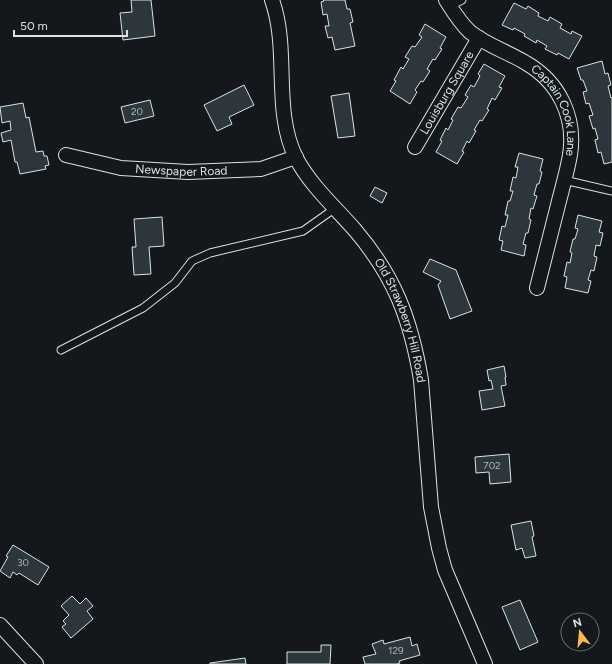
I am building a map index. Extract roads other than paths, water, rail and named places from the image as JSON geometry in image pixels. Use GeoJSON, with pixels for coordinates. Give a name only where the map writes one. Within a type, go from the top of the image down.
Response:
{"type":"FeatureCollection","features":[{"type":"Feature","properties":{"kind":"street","name":"Old Strawberry Hill Road"},"geometry":{"type":"LineString","coordinates":[[272,0],[279,21],[282,86],[287,128],[290,142],[296,157],[311,182],[364,242],[388,275],[396,291],[408,324],[418,360],[421,380],[431,507],[438,548],[445,570],[485,664]]}},
{"type":"Feature","properties":{"kind":"street","name":"Captain Cook Lane"},"geometry":{"type":"LineString","coordinates":[[453,2],[463,25],[478,38],[532,67],[544,76],[554,86],[562,99],[568,115],[571,130],[570,155],[537,288]]}},
{"type":"Feature","properties":{"kind":"street","name":"Louisburg Square"},"geometry":{"type":"LineString","coordinates":[[415,147],[478,38]]}},
{"type":"Feature","properties":{"kind":"street","name":"Newspaper Road"},"geometry":{"type":"LineString","coordinates":[[66,155],[121,168],[188,172],[261,169],[296,157]]}},
{"type":"Feature","properties":{"kind":"street"},"geometry":{"type":"LineString","coordinates":[[0,625],[36,664]]}},
{"type":"Feature","properties":{"kind":"lane"},"geometry":{"type":"LineString","coordinates":[[564,180],[612,191]]}},
{"type":"Feature","properties":{"kind":"lane"},"geometry":{"type":"LineString","coordinates":[[62,350],[143,308],[175,283],[192,261],[210,253],[303,231],[334,209]]}}]}
